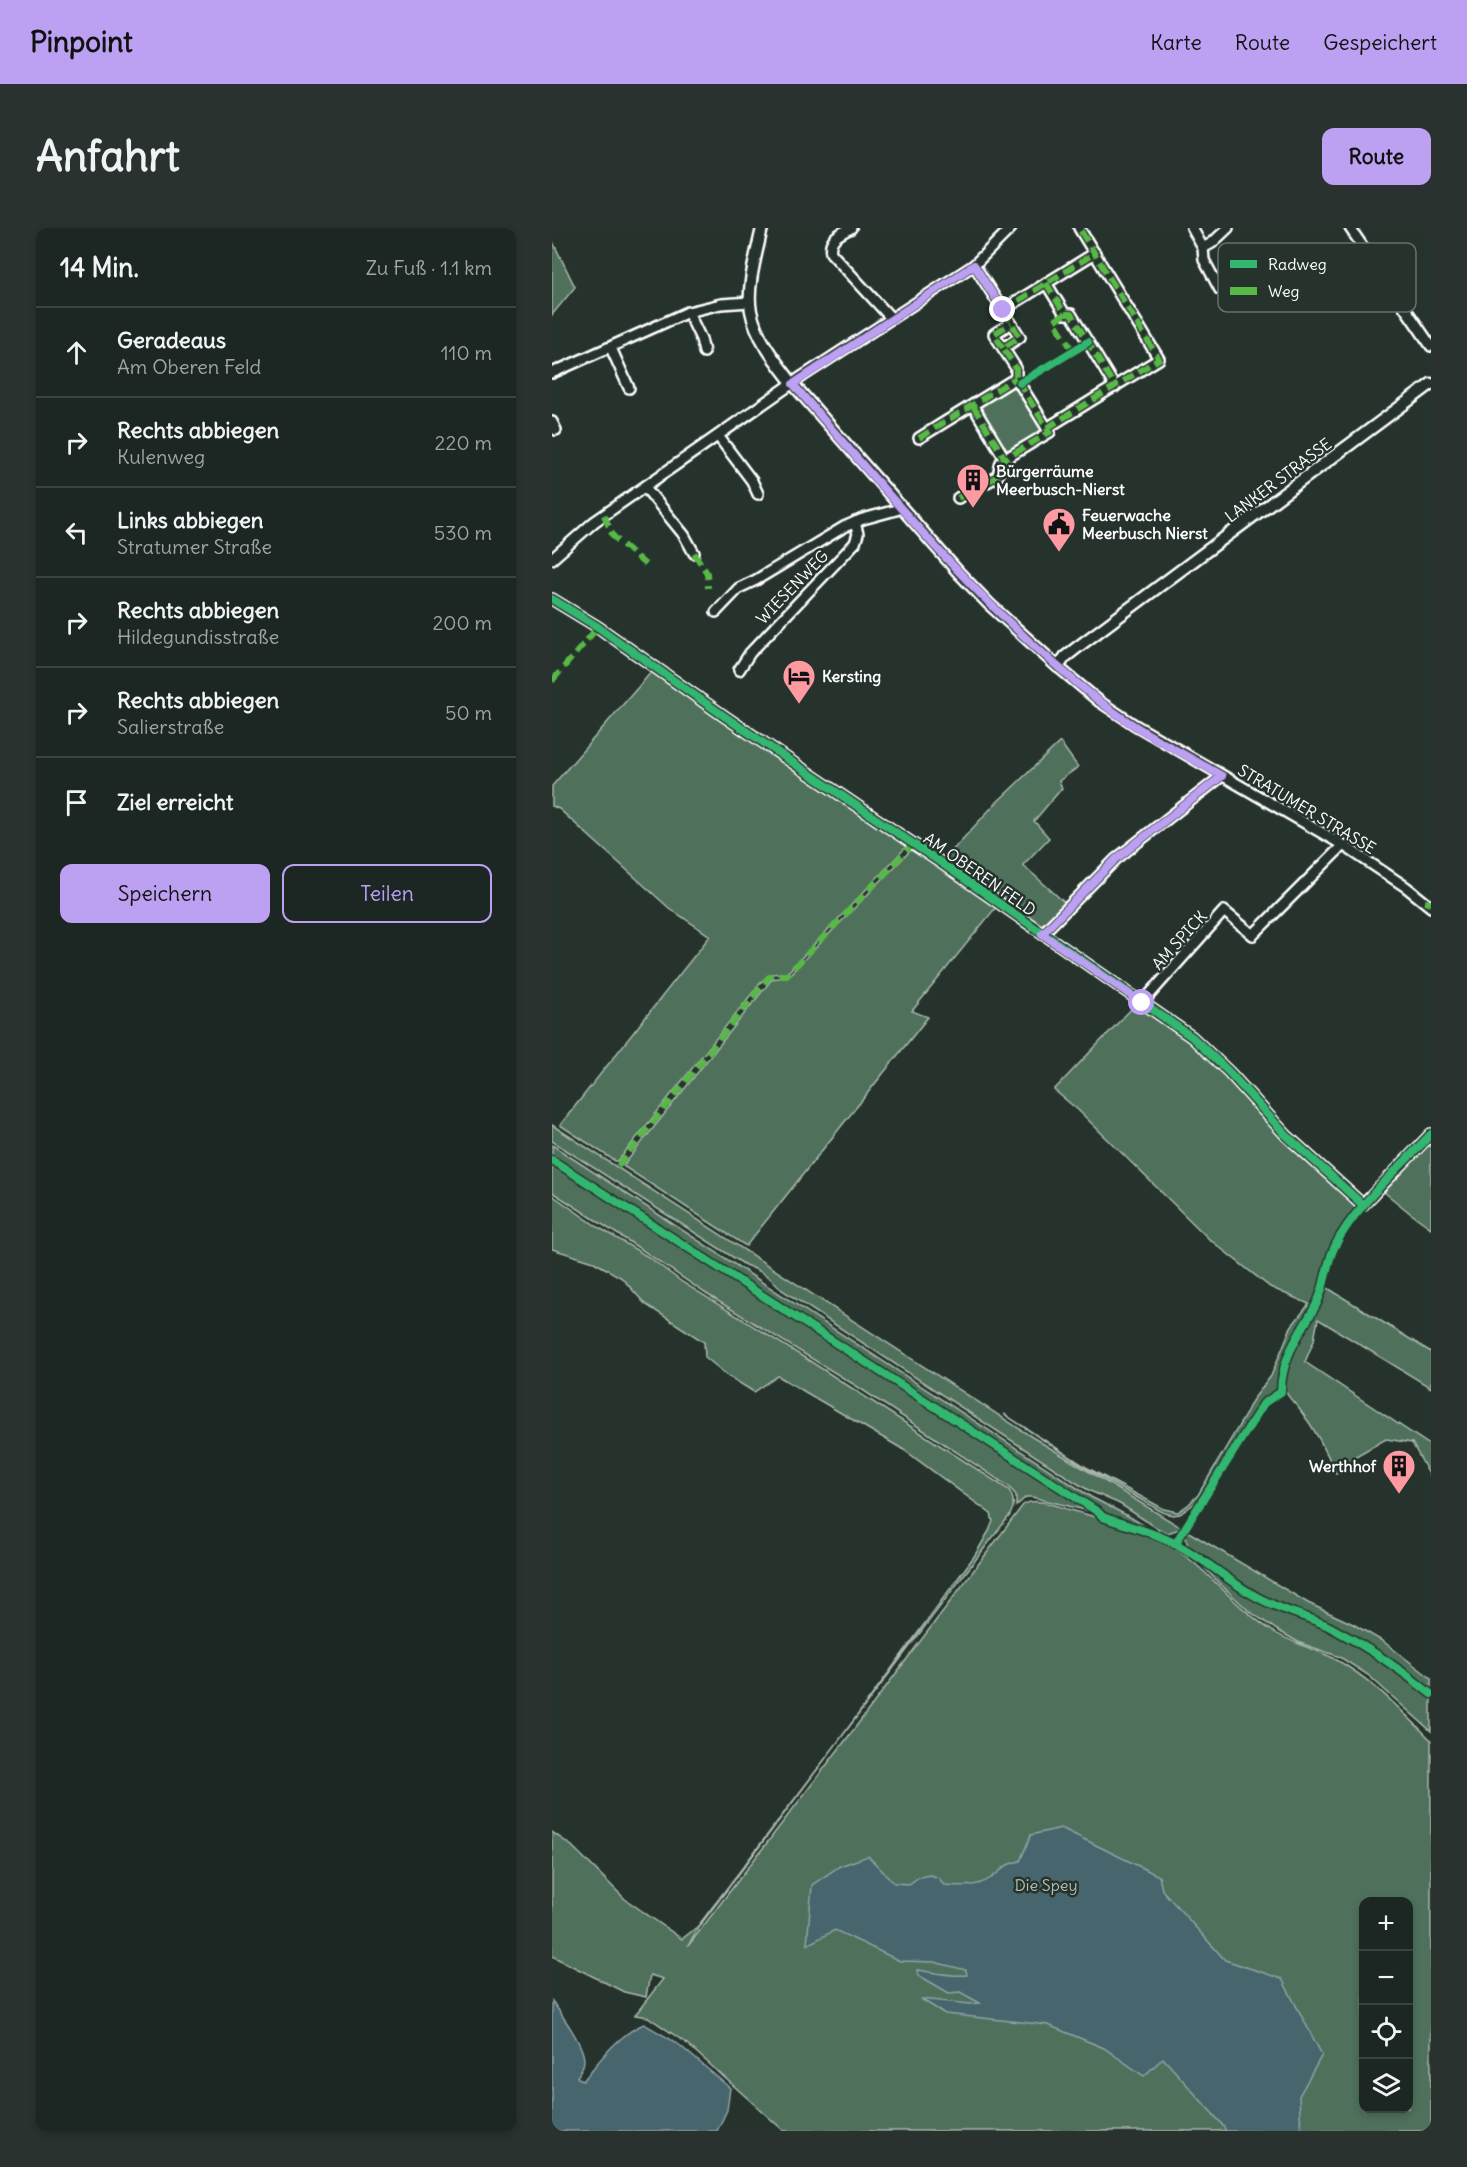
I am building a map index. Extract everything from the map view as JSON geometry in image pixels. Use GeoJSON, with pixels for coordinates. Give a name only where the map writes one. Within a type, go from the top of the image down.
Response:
{"type":"FeatureCollection","features":[{"type":"Feature","properties":{"kind":"street"},"geometry":{"type":"LineString","coordinates":[[552,373],[688,312],[721,304],[750,302],[762,228]]}},
{"type":"Feature","properties":{"kind":"street"},"geometry":{"type":"LineString","coordinates":[[851,228],[833,239],[830,247],[831,253],[891,318]]}},
{"type":"Feature","properties":{"kind":"street"},"geometry":{"type":"LineString","coordinates":[[552,559],[594,522],[793,384],[974,265],[1011,228]]}},
{"type":"Feature","properties":{"kind":"street"},"geometry":{"type":"LineString","coordinates":[[1047,428],[1160,359],[1079,228]]}},
{"type":"Feature","properties":{"kind":"street"},"geometry":{"type":"LineString","coordinates":[[1192,228],[1203,248],[1204,260],[1218,286]]}},
{"type":"Feature","properties":{"kind":"street"},"geometry":{"type":"LineString","coordinates":[[1203,248],[1228,228]]}},
{"type":"Feature","properties":{"kind":"street"},"geometry":{"type":"LineString","coordinates":[[1350,228],[1360,243]]}},
{"type":"Feature","properties":{"kind":"street"},"geometry":{"type":"LineString","coordinates":[[1003,310],[1095,253]]}},
{"type":"Feature","properties":{"kind":"street"},"geometry":{"type":"LineString","coordinates":[[974,265],[1020,337],[1003,348]]}},
{"type":"Feature","properties":{"kind":"street"},"geometry":{"type":"LineString","coordinates":[[1046,284],[1065,314],[1071,314],[1115,387]]}},
{"type":"Feature","properties":{"kind":"street","name":"STRATUMER STRASSE"},"geometry":{"type":"LineString","coordinates":[[750,302],[754,322],[772,355],[793,384],[900,507],[989,604],[1058,667],[1100,702],[1135,725],[1342,845],[1406,887],[1431,907]]}},
{"type":"Feature","properties":{"kind":"street"},"geometry":{"type":"LineString","coordinates":[[688,312],[701,339],[704,352]]}},
{"type":"Feature","properties":{"kind":"street"},"geometry":{"type":"LineString","coordinates":[[1408,312],[1431,346]]}},
{"type":"Feature","properties":{"kind":"street"},"geometry":{"type":"LineString","coordinates":[[958,498],[992,477],[998,476],[1001,462],[1050,432],[1017,378],[1016,368],[994,334],[1011,323]]}},
{"type":"Feature","properties":{"kind":"street"},"geometry":{"type":"LineString","coordinates":[[611,348],[629,388]]}},
{"type":"Feature","properties":{"kind":"street"},"geometry":{"type":"LineString","coordinates":[[920,438],[1017,378]]}},
{"type":"Feature","properties":{"kind":"street","name":"LANKER STRASSE"},"geometry":{"type":"LineString","coordinates":[[1058,667],[1065,657],[1079,646],[1431,384]]}},
{"type":"Feature","properties":{"kind":"street"},"geometry":{"type":"LineString","coordinates":[[973,406],[1005,459]]}},
{"type":"Feature","properties":{"kind":"street"},"geometry":{"type":"LineString","coordinates":[[718,436],[752,481],[758,494]]}},
{"type":"Feature","properties":{"kind":"street"},"geometry":{"type":"LineString","coordinates":[[645,487],[684,535],[694,553]]}},
{"type":"Feature","properties":{"kind":"street","name":"WIESENWEG"},"geometry":{"type":"LineString","coordinates":[[716,612],[739,588],[855,522],[900,507]]}},
{"type":"Feature","properties":{"kind":"street","name":"WIESENWEG"},"geometry":{"type":"LineString","coordinates":[[739,670],[750,653],[855,543],[858,534],[855,522]]}},
{"type":"Feature","properties":{"kind":"street","name":"AM OBEREN FELD"},"geometry":{"type":"LineString","coordinates":[[552,599],[598,627],[724,716],[841,794],[1209,1051],[1286,1135],[1363,1206],[1431,1134]]}},
{"type":"Feature","properties":{"kind":"street"},"geometry":{"type":"LineString","coordinates":[[1042,934],[1116,859],[1222,776]]}},
{"type":"Feature","properties":{"kind":"street","name":"AM SPICK"},"geometry":{"type":"LineString","coordinates":[[1142,1003],[1224,911],[1253,935],[1342,845]]}},
{"type":"Feature","properties":{"kind":"green space"},"geometry":{"type":"Polygon","coordinates":[[[552,240],[575,287],[552,315],[552,240]]]}},
{"type":"Feature","properties":{"kind":"green space"},"geometry":{"type":"Polygon","coordinates":[[[1015,383],[1045,432],[1006,455],[977,407],[1015,383]]]}},
{"type":"Feature","properties":{"kind":"green space"},"geometry":{"type":"Polygon","coordinates":[[[653,670],[909,844],[787,973],[771,974],[762,981],[618,1161],[615,1161],[560,1125],[710,936],[669,908],[559,809],[552,806],[552,786],[653,670]]]}},
{"type":"Feature","properties":{"kind":"green space"},"geometry":{"type":"Polygon","coordinates":[[[1060,742],[1078,767],[1059,781],[1062,788],[1034,821],[1049,838],[1023,865],[1066,904],[1042,925],[947,861],[947,856],[993,806],[1060,742]]]}},
{"type":"Feature","properties":{"kind":"green space"},"geometry":{"type":"Polygon","coordinates":[[[913,848],[997,906],[912,1011],[928,1017],[746,1246],[623,1166],[772,979],[788,976],[913,848]]]}},
{"type":"Feature","properties":{"kind":"green space"},"geometry":{"type":"Polygon","coordinates":[[[1137,1003],[1206,1053],[1357,1206],[1356,1213],[1333,1246],[1325,1278],[1314,1305],[1296,1332],[1287,1351],[1279,1374],[1277,1390],[1259,1407],[1202,1498],[1180,1514],[1173,1515],[1164,1513],[1087,1469],[1004,1414],[1086,1467],[1164,1509],[1178,1512],[1198,1495],[1252,1401],[1271,1376],[1291,1327],[1309,1304],[1270,1287],[1209,1239],[1078,1110],[1054,1090],[1137,1003]]]}},
{"type":"Feature","properties":{"kind":"green space"},"geometry":{"type":"Polygon","coordinates":[[[552,1125],[1032,1437],[1182,1528],[1168,1533],[1160,1530],[1120,1504],[1075,1482],[782,1290],[756,1269],[745,1265],[552,1141],[552,1125]]]}},
{"type":"Feature","properties":{"kind":"green space"},"geometry":{"type":"Polygon","coordinates":[[[1428,1144],[1431,1147],[1431,1228],[1384,1192],[1428,1144]]]}},
{"type":"Feature","properties":{"kind":"green space"},"geometry":{"type":"Polygon","coordinates":[[[552,1145],[1091,1497],[1156,1533],[1110,1517],[1064,1488],[552,1159],[552,1145]]]}},
{"type":"Feature","properties":{"kind":"green space"},"geometry":{"type":"Polygon","coordinates":[[[552,1163],[1093,1512],[1032,1497],[1026,1497],[1016,1506],[1016,1495],[1008,1486],[858,1387],[705,1293],[552,1192],[552,1163]]]}},
{"type":"Feature","properties":{"kind":"green space","name":"Die Spey"},"geometry":{"type":"Polygon","coordinates":[[[552,1195],[598,1227],[650,1258],[682,1282],[813,1363],[1009,1490],[1013,1499],[1013,1509],[1010,1515],[698,1928],[688,1946],[1023,1505],[1033,1502],[1051,1504],[1132,1529],[1179,1551],[1271,1630],[1333,1658],[1360,1675],[1385,1695],[1431,1740],[1431,2131],[784,2131],[686,2043],[648,2017],[635,2015],[663,1979],[650,1975],[646,1997],[624,1992],[552,1956],[552,1832],[572,1846],[625,1899],[682,1939],[698,1926],[834,1747],[975,1555],[993,1521],[991,1514],[904,1450],[778,1376],[754,1392],[728,1376],[705,1357],[704,1342],[645,1304],[622,1278],[594,1262],[552,1249],[552,1195]]]}},
{"type":"Feature","properties":{"kind":"green space"},"geometry":{"type":"Polygon","coordinates":[[[1326,1287],[1431,1352],[1431,1388],[1318,1319],[1314,1340],[1305,1362],[1431,1446],[1431,1478],[1412,1443],[1386,1439],[1354,1457],[1353,1463],[1336,1474],[1316,1433],[1287,1395],[1284,1383],[1288,1361],[1318,1308],[1326,1287]]]}},
{"type":"Feature","properties":{"kind":"green space"},"geometry":{"type":"Polygon","coordinates":[[[1187,1531],[1308,1603],[1353,1624],[1384,1642],[1431,1678],[1431,1691],[1394,1664],[1343,1633],[1321,1621],[1250,1591],[1192,1551],[1186,1539],[1187,1531]]]}},
{"type":"Feature","properties":{"kind":"green space"},"geometry":{"type":"Polygon","coordinates":[[[1194,1557],[1257,1599],[1330,1629],[1404,1675],[1431,1696],[1431,1731],[1368,1675],[1340,1657],[1300,1643],[1249,1611],[1194,1557]]]}},
{"type":"Feature","properties":{"kind":"water"},"geometry":{"type":"Polygon","coordinates":[[[1061,1828],[1159,1876],[1162,1890],[1225,1960],[1282,1979],[1322,2055],[1299,2096],[1301,2131],[1226,2131],[1163,2058],[1144,2076],[1104,2048],[1048,2025],[945,2014],[921,1999],[980,2003],[960,1992],[949,1993],[918,1975],[917,1970],[967,1975],[966,1970],[934,1962],[900,1961],[835,1930],[807,1945],[812,1885],[840,1866],[868,1856],[894,1883],[909,1884],[919,1877],[930,1875],[939,1878],[944,1885],[974,1885],[991,1878],[1009,1864],[1020,1861],[1031,1835],[1061,1828]]]}},
{"type":"Feature","properties":{"kind":"water"},"geometry":{"type":"Polygon","coordinates":[[[552,2001],[580,2046],[584,2062],[577,2077],[583,2081],[618,2041],[644,2024],[677,2043],[730,2088],[727,2110],[717,2131],[552,2131],[552,2001]]]}},
{"type":"Feature","properties":{"kind":"marked path"},"geometry":{"type":"LineString","coordinates":[[974,265],[1020,337],[1003,348],[1016,368],[1016,378],[1047,428],[1159,359],[1079,228]]}},
{"type":"Feature","properties":{"kind":"marked path"},"geometry":{"type":"LineString","coordinates":[[1003,310],[1095,253]]}},
{"type":"Feature","properties":{"kind":"marked path"},"geometry":{"type":"LineString","coordinates":[[1046,283],[1065,314],[1071,314],[1115,387]]}},
{"type":"Feature","properties":{"kind":"marked path"},"geometry":{"type":"LineString","coordinates":[[1065,314],[1054,321],[1073,351]]}},
{"type":"Feature","properties":{"kind":"marked path"},"geometry":{"type":"LineString","coordinates":[[1003,348],[994,334],[1011,323]]}},
{"type":"Feature","properties":{"kind":"marked path"},"geometry":{"type":"LineString","coordinates":[[919,438],[1016,378]]}},
{"type":"Feature","properties":{"kind":"marked path"},"geometry":{"type":"LineString","coordinates":[[973,406],[1005,459],[1050,432],[1047,428]]}},
{"type":"Feature","properties":{"kind":"marked path"},"geometry":{"type":"LineString","coordinates":[[958,498],[998,476],[1001,462],[1005,459]]}},
{"type":"Feature","properties":{"kind":"marked path"},"geometry":{"type":"LineString","coordinates":[[604,515],[613,536],[648,567]]}},
{"type":"Feature","properties":{"kind":"marked path"},"geometry":{"type":"LineString","coordinates":[[694,553],[707,573],[708,588]]}},
{"type":"Feature","properties":{"kind":"marked path"},"geometry":{"type":"LineString","coordinates":[[552,681],[598,627]]}},
{"type":"Feature","properties":{"kind":"marked path"},"geometry":{"type":"LineString","coordinates":[[618,1166],[768,978],[774,975],[787,975],[913,844]]}},
{"type":"Feature","properties":{"kind":"marked path"},"geometry":{"type":"LineString","coordinates":[[1425,902],[1431,903]]}},
{"type":"Feature","properties":{"kind":"cycle path"},"geometry":{"type":"LineString","coordinates":[[1020,383],[1088,342]]}},
{"type":"Feature","properties":{"kind":"cycle path"},"geometry":{"type":"LineString","coordinates":[[552,599],[598,627],[1192,1037],[1229,1072],[1286,1135],[1363,1205]]}},
{"type":"Feature","properties":{"kind":"cycle path"},"geometry":{"type":"LineString","coordinates":[[1175,1544],[1264,1403],[1281,1392],[1284,1368],[1297,1337],[1319,1300],[1329,1261],[1343,1232],[1366,1202],[1431,1134]]}},
{"type":"Feature","properties":{"kind":"cycle path"},"geometry":{"type":"LineString","coordinates":[[552,1160],[1103,1517],[1168,1540],[1200,1558],[1257,1597],[1342,1633],[1381,1657],[1431,1694]]}},
{"type":"Feature","properties":{"kind":"place","name":"Bürgerräume Meerbusch-Nierst"},"geometry":{"type":"Point","coordinates":[973,509]}},
{"type":"Feature","properties":{"kind":"place","name":"Feuerwache Meerbusch Nierst"},"geometry":{"type":"Point","coordinates":[1059,553]}},
{"type":"Feature","properties":{"kind":"place","name":"Kersting"},"geometry":{"type":"Point","coordinates":[799,705]}},
{"type":"Feature","properties":{"kind":"place","name":"Werthhof"},"geometry":{"type":"Point","coordinates":[1399,1495]}},
{"type":"Feature","properties":{"kind":"route"},"geometry":{"type":"LineString","coordinates":[[1003,310],[974,265],[793,384],[900,507],[989,604],[1100,702],[1222,776],[1116,859],[1042,934],[1142,1003]]}}]}
